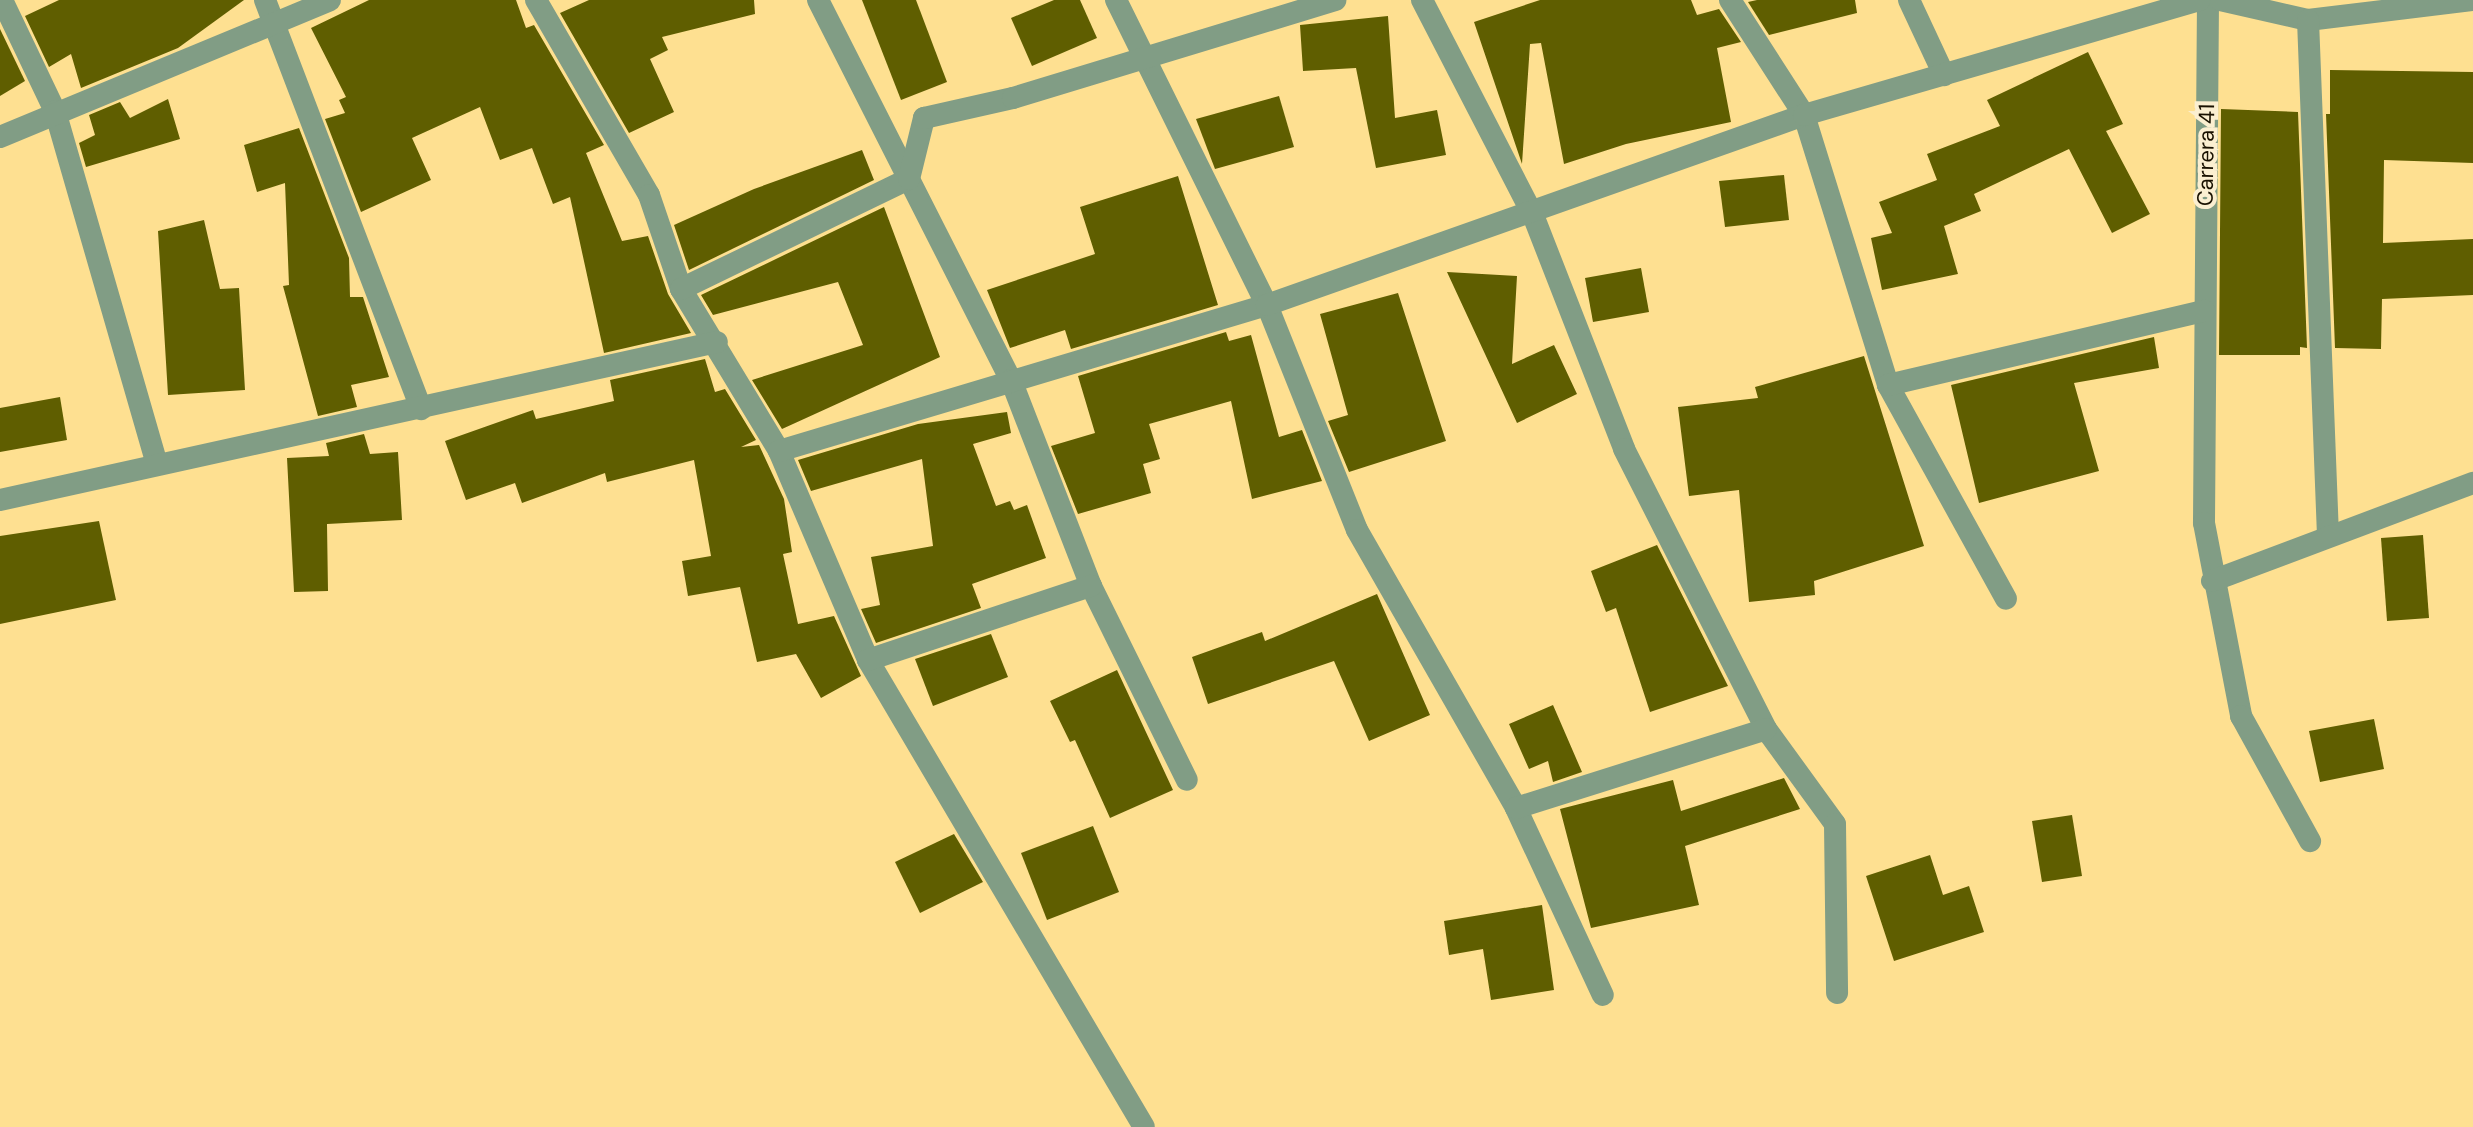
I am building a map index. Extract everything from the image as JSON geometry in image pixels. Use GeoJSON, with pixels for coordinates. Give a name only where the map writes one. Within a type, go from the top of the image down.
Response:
{"type":"FeatureCollection","features":[{"type":"Feature","properties":{"kind":"street"},"geometry":{"type":"LineString","coordinates":[[2,0],[55,111],[157,464]]}},
{"type":"Feature","properties":{"kind":"street"},"geometry":{"type":"LineString","coordinates":[[265,0],[421,409]]}},
{"type":"Feature","properties":{"kind":"street"},"geometry":{"type":"LineString","coordinates":[[0,137],[55,111],[330,0]]}},
{"type":"Feature","properties":{"kind":"street"},"geometry":{"type":"LineString","coordinates":[[536,0],[649,195],[681,289],[717,342],[779,451],[868,660],[1144,1127]]}},
{"type":"Feature","properties":{"kind":"street"},"geometry":{"type":"LineString","coordinates":[[818,0],[1011,380],[1091,586],[1187,780]]}},
{"type":"Feature","properties":{"kind":"street"},"geometry":{"type":"LineString","coordinates":[[1116,0],[1267,305],[1357,530],[1516,808],[1603,995]]}},
{"type":"Feature","properties":{"kind":"street"},"geometry":{"type":"LineString","coordinates":[[909,179],[924,118],[1013,98],[1143,55],[1335,0]]}},
{"type":"Feature","properties":{"kind":"street"},"geometry":{"type":"LineString","coordinates":[[1422,0],[1533,215],[1624,449],[1766,729],[1835,824],[1837,993]]}},
{"type":"Feature","properties":{"kind":"street"},"geometry":{"type":"LineString","coordinates":[[1730,0],[1804,115],[1888,385],[2006,599]]}},
{"type":"Feature","properties":{"kind":"street"},"geometry":{"type":"LineString","coordinates":[[1909,0],[1944,75]]}},
{"type":"Feature","properties":{"kind":"street"},"geometry":{"type":"LineString","coordinates":[[779,451],[1267,305],[1533,215],[1804,115],[2200,0]]}},
{"type":"Feature","properties":{"kind":"street","name":"Carrera 41"},"geometry":{"type":"LineString","coordinates":[[2208,0],[2204,523],[2212,581],[2241,716],[2310,841]]}},
{"type":"Feature","properties":{"kind":"street"},"geometry":{"type":"LineString","coordinates":[[2220,0],[2308,20],[2473,0]]}},
{"type":"Feature","properties":{"kind":"street"},"geometry":{"type":"LineString","coordinates":[[2308,20],[2328,535]]}},
{"type":"Feature","properties":{"kind":"street"},"geometry":{"type":"LineString","coordinates":[[681,289],[909,179]]}},
{"type":"Feature","properties":{"kind":"street"},"geometry":{"type":"LineString","coordinates":[[1888,385],[2204,311]]}},
{"type":"Feature","properties":{"kind":"street"},"geometry":{"type":"LineString","coordinates":[[0,500],[717,342]]}},
{"type":"Feature","properties":{"kind":"street"},"geometry":{"type":"LineString","coordinates":[[2212,581],[2473,483]]}},
{"type":"Feature","properties":{"kind":"street"},"geometry":{"type":"LineString","coordinates":[[868,660],[1091,586]]}},
{"type":"Feature","properties":{"kind":"street"},"geometry":{"type":"LineString","coordinates":[[1516,808],[1766,729]]}},
{"type":"Feature","properties":{"kind":"building"},"geometry":{"type":"Polygon","coordinates":[[[59,0],[244,0],[178,48],[81,88],[71,54],[49,67],[25,16],[59,0]]]}},
{"type":"Feature","properties":{"kind":"building"},"geometry":{"type":"Polygon","coordinates":[[[369,0],[516,0],[526,28],[534,25],[604,145],[586,153],[622,241],[648,236],[668,294],[691,333],[604,353],[570,197],[553,204],[532,148],[500,160],[480,107],[412,138],[431,180],[361,212],[325,119],[345,113],[339,100],[346,97],[311,28],[369,0]]]}},
{"type":"Feature","properties":{"kind":"building"},"geometry":{"type":"Polygon","coordinates":[[[589,0],[754,0],[755,14],[662,37],[668,50],[650,59],[674,112],[629,133],[560,13],[589,0]]]}},
{"type":"Feature","properties":{"kind":"building"},"geometry":{"type":"Polygon","coordinates":[[[862,0],[916,0],[947,82],[901,100],[862,0]]]}},
{"type":"Feature","properties":{"kind":"building"},"geometry":{"type":"Polygon","coordinates":[[[1054,0],[1080,0],[1097,38],[1032,66],[1011,18],[1054,0]]]}},
{"type":"Feature","properties":{"kind":"building"},"geometry":{"type":"Polygon","coordinates":[[[1540,0],[1691,0],[1697,15],[1719,9],[1741,42],[1717,48],[1731,122],[1626,144],[1564,164],[1541,43],[1530,44],[1522,164],[1474,22],[1540,0]]]}},
{"type":"Feature","properties":{"kind":"building"},"geometry":{"type":"Polygon","coordinates":[[[1855,0],[1857,13],[1769,35],[1748,2],[1855,0]]]}},
{"type":"Feature","properties":{"kind":"building"},"geometry":{"type":"Polygon","coordinates":[[[1388,16],[1395,118],[1437,110],[1446,155],[1376,168],[1356,68],[1303,71],[1300,25],[1388,16]]]}},
{"type":"Feature","properties":{"kind":"building"},"geometry":{"type":"Polygon","coordinates":[[[0,29],[25,81],[0,96],[0,29]]]}},
{"type":"Feature","properties":{"kind":"building"},"geometry":{"type":"Polygon","coordinates":[[[2088,52],[2123,124],[2106,131],[2150,214],[2112,233],[2069,149],[1974,194],[1981,211],[1944,226],[1958,274],[1882,290],[1871,238],[1892,233],[1879,202],[1937,180],[1927,154],[2000,126],[1987,100],[2088,52]]]}},
{"type":"Feature","properties":{"kind":"building"},"geometry":{"type":"Polygon","coordinates":[[[2330,70],[2473,72],[2473,163],[2384,160],[2383,243],[2473,239],[2473,295],[2382,299],[2381,349],[2335,348],[2326,114],[2330,114],[2330,70]]]}},
{"type":"Feature","properties":{"kind":"building"},"geometry":{"type":"Polygon","coordinates":[[[1279,96],[1294,147],[1215,169],[1196,119],[1279,96]]]}},
{"type":"Feature","properties":{"kind":"building"},"geometry":{"type":"Polygon","coordinates":[[[168,99],[180,139],[86,167],[79,143],[95,135],[89,115],[120,102],[130,118],[168,99]]]}},
{"type":"Feature","properties":{"kind":"building"},"geometry":{"type":"Polygon","coordinates":[[[2221,109],[2298,112],[2307,348],[2300,347],[2300,355],[2219,355],[2221,109]]]}},
{"type":"Feature","properties":{"kind":"building"},"geometry":{"type":"Polygon","coordinates":[[[299,128],[349,258],[350,297],[363,297],[389,377],[351,385],[357,407],[318,416],[283,286],[289,285],[285,183],[257,192],[244,145],[299,128]]]}},
{"type":"Feature","properties":{"kind":"building"},"geometry":{"type":"Polygon","coordinates":[[[862,150],[874,180],[689,270],[674,225],[754,189],[862,150]]]}},
{"type":"Feature","properties":{"kind":"building"},"geometry":{"type":"Polygon","coordinates":[[[1784,175],[1789,220],[1725,227],[1719,181],[1784,175]]]}},
{"type":"Feature","properties":{"kind":"building"},"geometry":{"type":"Polygon","coordinates":[[[1178,176],[1218,305],[1071,349],[1065,330],[1010,348],[987,290],[1095,254],[1080,207],[1178,176]]]}},
{"type":"Feature","properties":{"kind":"building"},"geometry":{"type":"Polygon","coordinates":[[[884,207],[940,357],[782,429],[752,380],[863,345],[838,282],[713,315],[701,295],[884,207]]]}},
{"type":"Feature","properties":{"kind":"building"},"geometry":{"type":"Polygon","coordinates":[[[204,220],[220,289],[239,288],[245,390],[168,395],[158,231],[204,220]]]}},
{"type":"Feature","properties":{"kind":"building"},"geometry":{"type":"Polygon","coordinates":[[[1641,268],[1649,312],[1593,322],[1585,278],[1641,268]]]}},
{"type":"Feature","properties":{"kind":"building"},"geometry":{"type":"Polygon","coordinates":[[[1447,272],[1517,276],[1512,364],[1554,345],[1577,394],[1517,423],[1447,272]]]}},
{"type":"Feature","properties":{"kind":"building"},"geometry":{"type":"Polygon","coordinates":[[[1398,293],[1446,441],[1349,472],[1328,421],[1348,415],[1320,314],[1398,293]]]}},
{"type":"Feature","properties":{"kind":"building"},"geometry":{"type":"Polygon","coordinates":[[[1226,332],[1229,341],[1251,335],[1279,437],[1302,430],[1322,481],[1252,499],[1231,401],[1149,424],[1160,459],[1143,464],[1151,493],[1078,514],[1051,446],[1095,433],[1078,376],[1226,332]]]}},
{"type":"Feature","properties":{"kind":"building"},"geometry":{"type":"Polygon","coordinates":[[[2154,337],[2159,368],[2074,383],[2099,471],[1979,503],[1951,385],[2154,337]]]}},
{"type":"Feature","properties":{"kind":"building"},"geometry":{"type":"Polygon","coordinates":[[[1864,356],[1924,546],[1814,581],[1815,595],[1749,602],[1739,490],[1689,496],[1678,407],[1758,398],[1755,387],[1864,356]]]}},
{"type":"Feature","properties":{"kind":"building"},"geometry":{"type":"Polygon","coordinates":[[[705,359],[715,392],[725,389],[756,440],[741,447],[759,445],[784,499],[792,552],[783,554],[798,624],[834,616],[861,676],[821,698],[796,654],[757,662],[740,587],[688,596],[682,561],[711,556],[694,460],[607,482],[605,473],[522,503],[515,483],[466,500],[445,441],[533,410],[536,419],[614,401],[610,380],[705,359]]]}},
{"type":"Feature","properties":{"kind":"building"},"geometry":{"type":"Polygon","coordinates":[[[60,397],[67,440],[0,452],[0,408],[60,397]]]}},
{"type":"Feature","properties":{"kind":"building"},"geometry":{"type":"Polygon","coordinates":[[[1007,412],[1011,433],[973,444],[996,506],[1010,501],[1014,510],[1027,505],[1046,558],[972,584],[981,608],[876,643],[861,609],[880,605],[871,557],[933,546],[922,459],[811,491],[798,460],[918,424],[1007,412]]]}},
{"type":"Feature","properties":{"kind":"building"},"geometry":{"type":"Polygon","coordinates":[[[364,434],[370,454],[398,452],[402,520],[327,524],[328,591],[294,592],[287,458],[329,456],[326,443],[364,434]]]}},
{"type":"Feature","properties":{"kind":"building"},"geometry":{"type":"Polygon","coordinates":[[[99,521],[116,600],[0,624],[0,536],[99,521]]]}},
{"type":"Feature","properties":{"kind":"building"},"geometry":{"type":"Polygon","coordinates":[[[2423,535],[2429,618],[2387,621],[2381,538],[2423,535]]]}},
{"type":"Feature","properties":{"kind":"building"},"geometry":{"type":"Polygon","coordinates":[[[1657,545],[1728,686],[1650,712],[1616,608],[1606,612],[1591,571],[1657,545]]]}},
{"type":"Feature","properties":{"kind":"building"},"geometry":{"type":"Polygon","coordinates":[[[1377,594],[1430,715],[1369,741],[1334,661],[1208,704],[1192,657],[1262,632],[1265,641],[1377,594]]]}},
{"type":"Feature","properties":{"kind":"building"},"geometry":{"type":"Polygon","coordinates":[[[991,634],[1008,677],[933,706],[915,659],[991,634]]]}},
{"type":"Feature","properties":{"kind":"building"},"geometry":{"type":"Polygon","coordinates":[[[1117,670],[1173,790],[1110,818],[1075,740],[1070,742],[1050,701],[1117,670]]]}},
{"type":"Feature","properties":{"kind":"building"},"geometry":{"type":"Polygon","coordinates":[[[1553,705],[1582,772],[1553,782],[1548,761],[1529,769],[1509,724],[1553,705]]]}},
{"type":"Feature","properties":{"kind":"building"},"geometry":{"type":"Polygon","coordinates":[[[2374,719],[2384,769],[2320,782],[2309,731],[2374,719]]]}},
{"type":"Feature","properties":{"kind":"building"},"geometry":{"type":"Polygon","coordinates":[[[1784,778],[1800,809],[1685,846],[1699,905],[1591,928],[1560,809],[1673,780],[1681,811],[1784,778]]]}},
{"type":"Feature","properties":{"kind":"building"},"geometry":{"type":"Polygon","coordinates":[[[2072,815],[2082,876],[2042,882],[2032,821],[2072,815]]]}},
{"type":"Feature","properties":{"kind":"building"},"geometry":{"type":"Polygon","coordinates":[[[1093,826],[1119,892],[1047,920],[1021,853],[1093,826]]]}},
{"type":"Feature","properties":{"kind":"building"},"geometry":{"type":"Polygon","coordinates":[[[954,834],[983,882],[920,913],[895,862],[954,834]]]}},
{"type":"Feature","properties":{"kind":"building"},"geometry":{"type":"Polygon","coordinates":[[[1930,855],[1943,895],[1969,886],[1984,932],[1894,961],[1866,876],[1930,855]]]}},
{"type":"Feature","properties":{"kind":"building"},"geometry":{"type":"Polygon","coordinates":[[[1542,905],[1554,990],[1491,1000],[1483,949],[1449,955],[1444,921],[1542,905]]]}}]}
